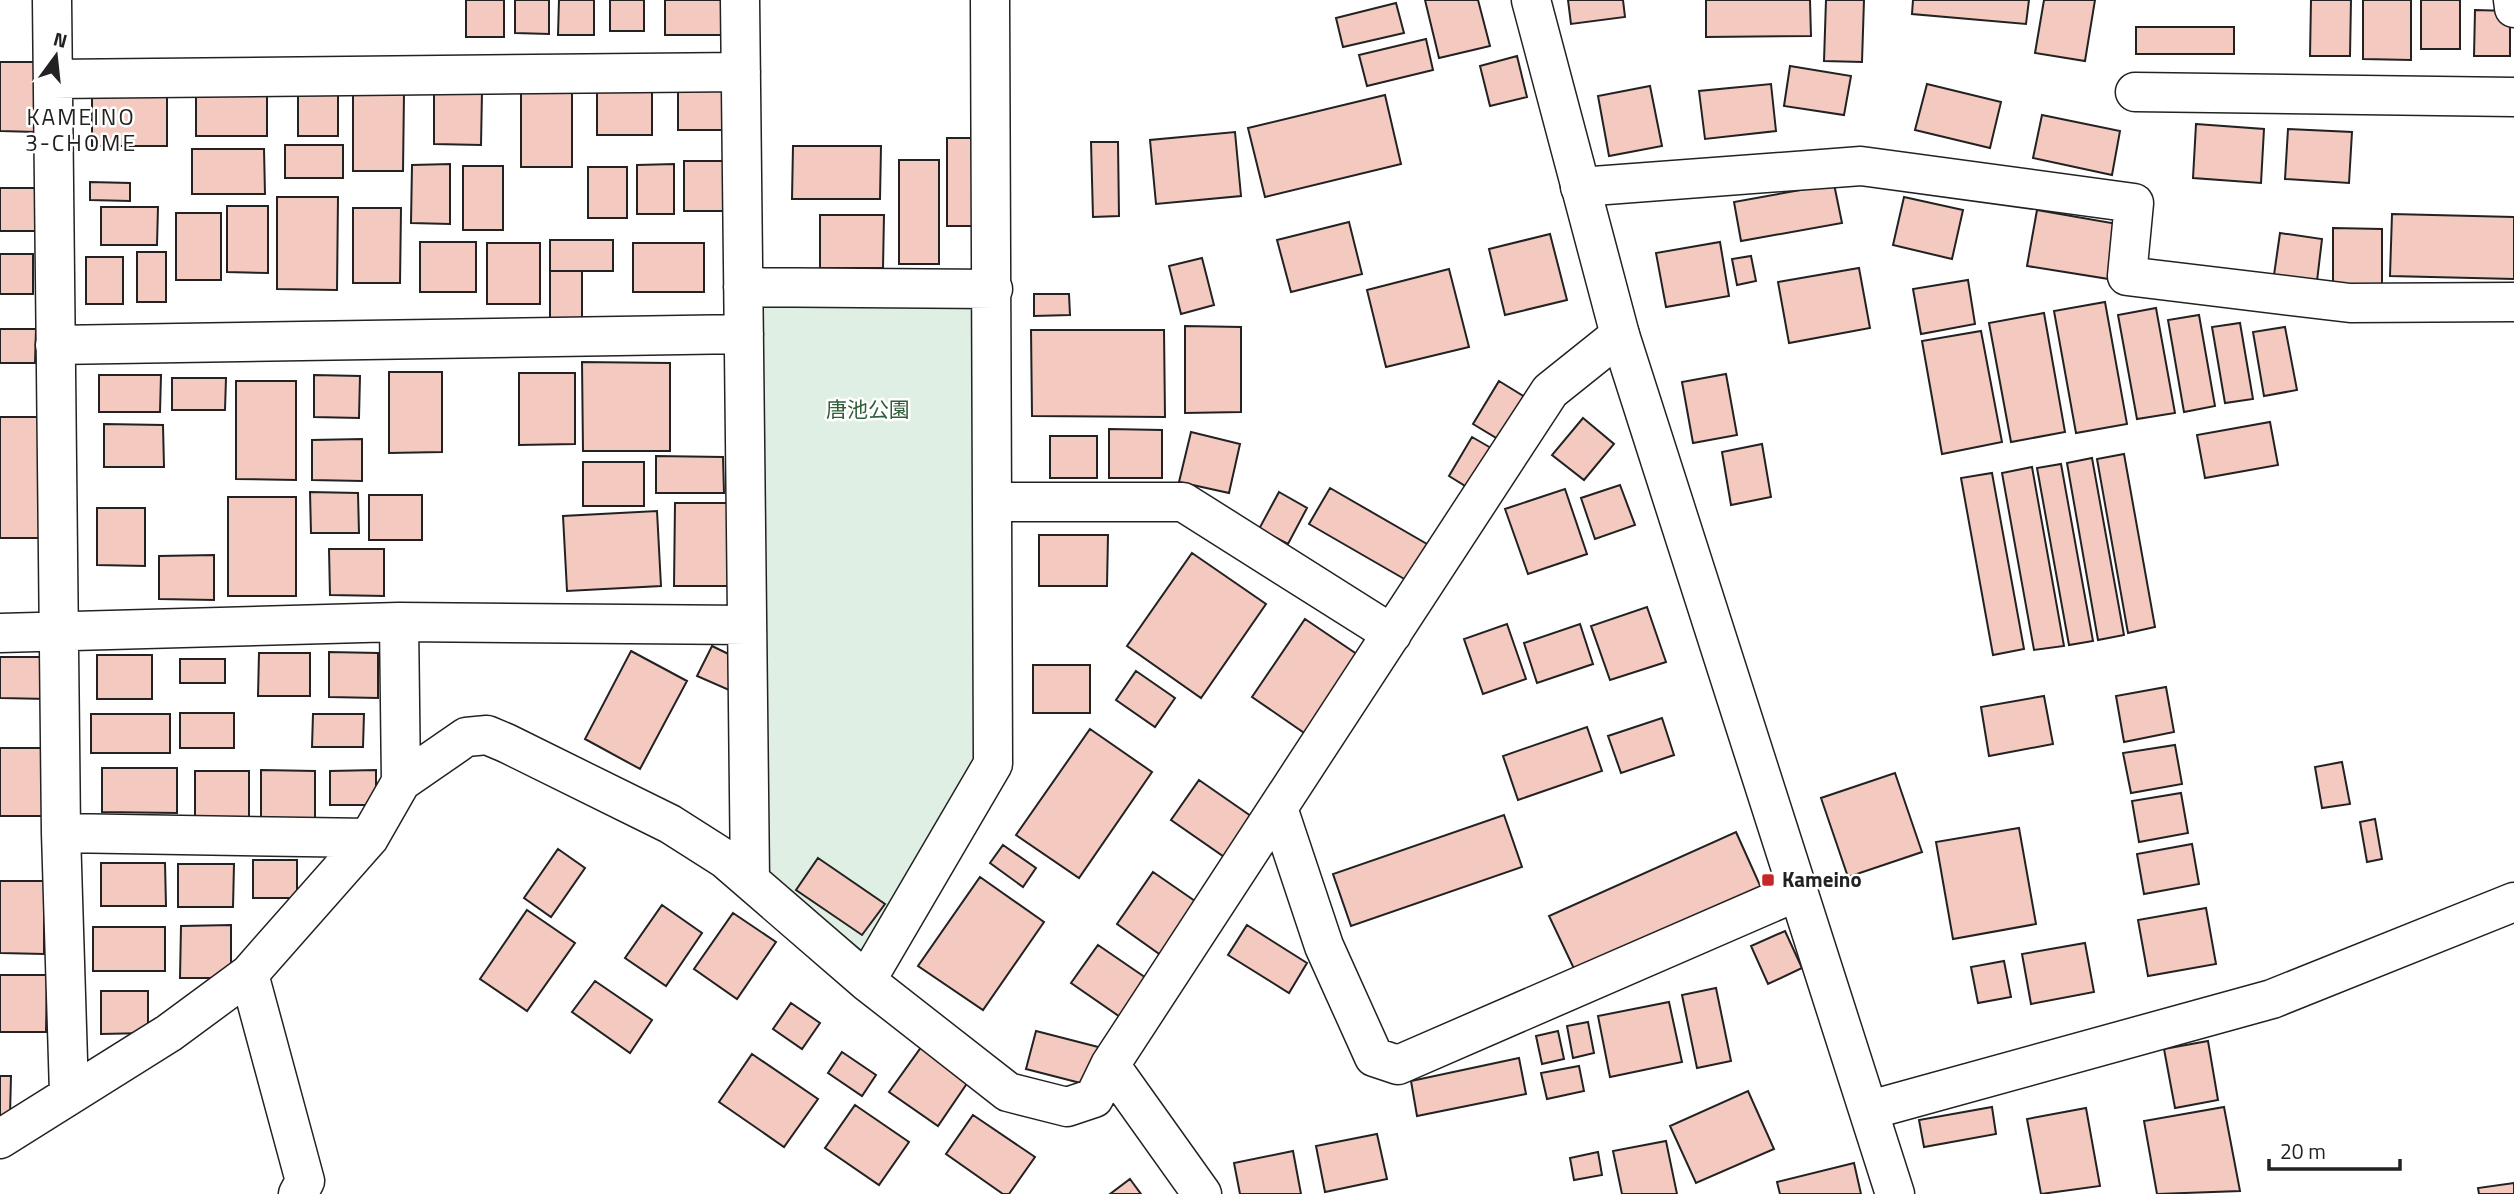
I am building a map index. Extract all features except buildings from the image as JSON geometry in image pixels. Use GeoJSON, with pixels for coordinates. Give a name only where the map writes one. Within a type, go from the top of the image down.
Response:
{"type":"FeatureCollection","features":[{"type":"Feature","properties":{"kind":"street"},"geometry":{"type":"LineString","coordinates":[[52,0],[61,833],[69,1093]]}},
{"type":"Feature","properties":{"kind":"street"},"geometry":{"type":"LineString","coordinates":[[740,0],[751,880]]}},
{"type":"Feature","properties":{"kind":"street"},"geometry":{"type":"LineString","coordinates":[[866,981],[993,764],[990,0]]}},
{"type":"Feature","properties":{"kind":"street"},"geometry":{"type":"LineString","coordinates":[[1531,0],[1620,335],[1796,892],[1870,1110],[1895,1194]]}},
{"type":"Feature","properties":{"kind":"street"},"geometry":{"type":"LineString","coordinates":[[2513,0],[2514,8]]}},
{"type":"Feature","properties":{"kind":"street"},"geometry":{"type":"LineString","coordinates":[[53,79],[741,72]]}},
{"type":"Feature","properties":{"kind":"street"},"geometry":{"type":"LineString","coordinates":[[2135,92],[2514,97]]}},
{"type":"Feature","properties":{"kind":"street"},"geometry":{"type":"LineString","coordinates":[[1580,187],[1861,166],[2134,203],[2127,276],[2350,303],[2514,302]]}},
{"type":"Feature","properties":{"kind":"street"},"geometry":{"type":"LineString","coordinates":[[743,286],[993,289]]}},
{"type":"Feature","properties":{"kind":"street"},"geometry":{"type":"LineString","coordinates":[[55,345],[744,334]]}},
{"type":"Feature","properties":{"kind":"street"},"geometry":{"type":"LineString","coordinates":[[0,1139],[69,1093],[169,1033],[249,974],[369,838],[401,782],[466,737],[487,735],[590,782],[670,824],[751,880],[866,981],[1008,1092],[1067,1107],[1094,1098],[1111,1065],[1550,391],[1620,335]]}},
{"type":"Feature","properties":{"kind":"street"},"geometry":{"type":"LineString","coordinates":[[993,502],[1183,502],[1392,634]]}},
{"type":"Feature","properties":{"kind":"street"},"geometry":{"type":"LineString","coordinates":[[0,633],[59,634],[399,622],[747,625]]}},
{"type":"Feature","properties":{"kind":"street"},"geometry":{"type":"LineString","coordinates":[[399,622],[401,782]]}},
{"type":"Feature","properties":{"kind":"street"},"geometry":{"type":"LineString","coordinates":[[1278,808],[1324,946],[1374,1057],[1398,1065],[1477,1034],[1796,892]]}},
{"type":"Feature","properties":{"kind":"street"},"geometry":{"type":"LineString","coordinates":[[61,833],[369,838]]}},
{"type":"Feature","properties":{"kind":"street"},"geometry":{"type":"LineString","coordinates":[[1870,1110],[2272,999],[2514,902]]}},
{"type":"Feature","properties":{"kind":"street"},"geometry":{"type":"LineString","coordinates":[[249,974],[304,1181],[298,1194]]}},
{"type":"Feature","properties":{"kind":"street"},"geometry":{"type":"LineString","coordinates":[[1111,1065],[1202,1194]]}},
{"type":"Feature","properties":{"kind":"green space","name":"唐池公園"},"geometry":{"type":"Polygon","coordinates":[[[976,301],[975,760],[865,954],[767,873],[759,302],[976,301]]]}},
{"type":"Feature","properties":{"kind":"place","name":"Kameino"},"geometry":{"type":"Point","coordinates":[1768,880]}},
{"type":"Feature","properties":{"kind":"district","name":"KAMEINO 3-CHOME"},"geometry":{"type":"Point","coordinates":[81,130]}}]}
